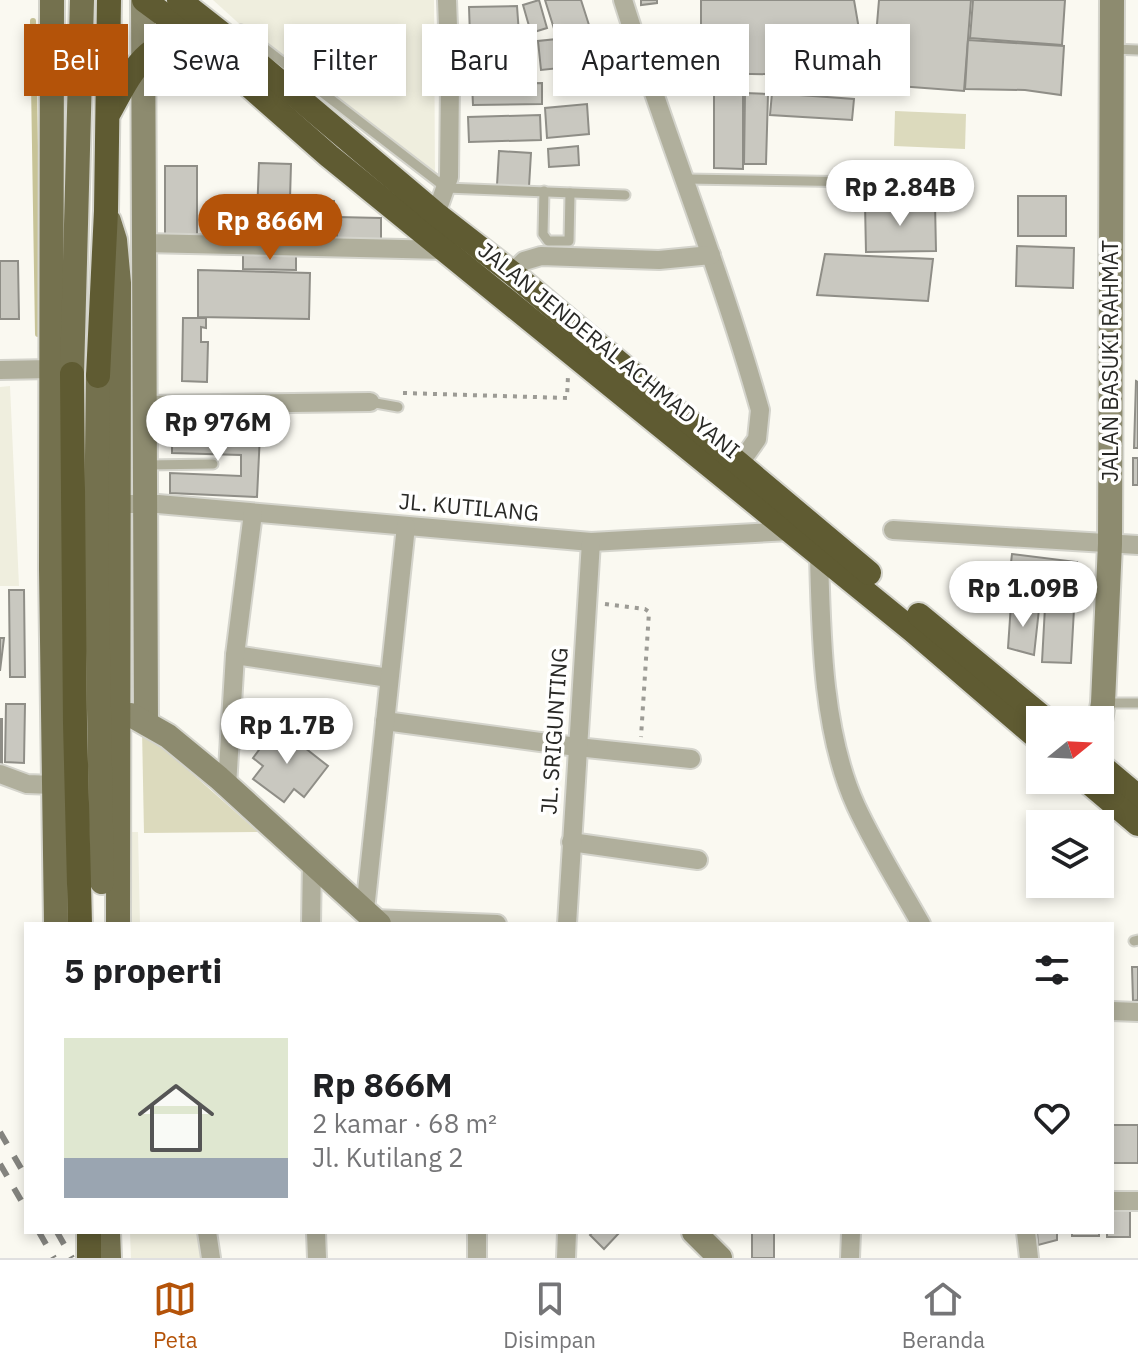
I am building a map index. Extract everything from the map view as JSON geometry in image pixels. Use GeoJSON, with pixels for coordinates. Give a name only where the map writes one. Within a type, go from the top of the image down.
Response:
{"type":"FeatureCollection","features":[{"type":"Feature","properties":{"kind":"highway"},"geometry":{"type":"LineString","coordinates":[[98,376],[106,211],[109,0]]}},
{"type":"Feature","properties":{"kind":"highway","name":"JALAN JENDERAL ACHMAD YANI"},"geometry":{"type":"LineString","coordinates":[[144,0],[174,24]]}},
{"type":"Feature","properties":{"kind":"highway","name":"JALAN JENDERAL ACHMAD YANI"},"geometry":{"type":"LineString","coordinates":[[183,2],[230,40],[299,86],[330,111],[337,147]]}},
{"type":"Feature","properties":{"kind":"highway"},"geometry":{"type":"LineString","coordinates":[[107,115],[143,59]]}},
{"type":"Feature","properties":{"kind":"highway","name":"JALAN JENDERAL ACHMAD YANI"},"geometry":{"type":"LineString","coordinates":[[268,96],[337,147],[445,250],[819,554],[1026,728]]}},
{"type":"Feature","properties":{"kind":"highway","name":"JALAN JENDERAL ACHMAD YANI"},"geometry":{"type":"LineString","coordinates":[[337,147],[373,146],[436,214],[749,452],[1030,706]]}},
{"type":"Feature","properties":{"kind":"highway"},"geometry":{"type":"LineString","coordinates":[[62,371],[74,659],[80,922]]}},
{"type":"Feature","properties":{"kind":"highway"},"geometry":{"type":"LineString","coordinates":[[1114,777],[1138,797]]}},
{"type":"Feature","properties":{"kind":"highway"},"geometry":{"type":"LineString","coordinates":[[1103,794],[1138,824]]}},
{"type":"Feature","properties":{"kind":"highway"},"geometry":{"type":"LineString","coordinates":[[89,1234],[89,1258]]}},
{"type":"Feature","properties":{"kind":"main road"},"geometry":{"type":"LineString","coordinates":[[52,0],[62,371]]}},
{"type":"Feature","properties":{"kind":"main road"},"geometry":{"type":"LineString","coordinates":[[56,922],[44,785],[82,0]]}},
{"type":"Feature","properties":{"kind":"main road"},"geometry":{"type":"LineString","coordinates":[[144,0],[144,504],[151,724]]}},
{"type":"Feature","properties":{"kind":"main road","name":"JALAN BASUKI RAHMAT"},"geometry":{"type":"LineString","coordinates":[[1102,706],[1110,544],[1112,0]]}},
{"type":"Feature","properties":{"kind":"main road"},"geometry":{"type":"LineString","coordinates":[[106,211],[115,240],[119,283],[118,922]]}},
{"type":"Feature","properties":{"kind":"main road"},"geometry":{"type":"LineString","coordinates":[[98,376],[96,535],[103,922]]}},
{"type":"Feature","properties":{"kind":"main road"},"geometry":{"type":"LineString","coordinates":[[118,710],[151,724],[312,860],[373,918]]}},
{"type":"Feature","properties":{"kind":"main road"},"geometry":{"type":"LineString","coordinates":[[108,1234],[109,1258]]}},
{"type":"Feature","properties":{"kind":"main road"},"geometry":{"type":"LineString","coordinates":[[696,1234],[720,1258]]}},
{"type":"Feature","properties":{"kind":"street"},"geometry":{"type":"LineString","coordinates":[[436,214],[449,177],[447,0]]}},
{"type":"Feature","properties":{"kind":"street"},"geometry":{"type":"LineString","coordinates":[[623,0],[650,86],[686,179],[760,410],[749,452]]}},
{"type":"Feature","properties":{"kind":"street"},"geometry":{"type":"LineString","coordinates":[[144,243],[445,250]]}},
{"type":"Feature","properties":{"kind":"street"},"geometry":{"type":"LineString","coordinates":[[512,273],[524,261],[541,256],[659,260],[711,255]]}},
{"type":"Feature","properties":{"kind":"street"},"geometry":{"type":"LineString","coordinates":[[0,370],[62,371]]}},
{"type":"Feature","properties":{"kind":"street"},"geometry":{"type":"LineString","coordinates":[[144,405],[370,402]]}},
{"type":"Feature","properties":{"kind":"street","name":"JL. KUTILANG"},"geometry":{"type":"LineString","coordinates":[[119,504],[591,542],[790,531]]}},
{"type":"Feature","properties":{"kind":"street"},"geometry":{"type":"LineString","coordinates":[[227,786],[235,655],[253,513]]}},
{"type":"Feature","properties":{"kind":"street"},"geometry":{"type":"LineString","coordinates":[[406,526],[385,721],[373,918],[456,922]]}},
{"type":"Feature","properties":{"kind":"street"},"geometry":{"type":"LineString","coordinates":[[893,530],[1138,545]]}},
{"type":"Feature","properties":{"kind":"street","name":"JL. SRIGUNTING"},"geometry":{"type":"LineString","coordinates":[[567,922],[591,542]]}},
{"type":"Feature","properties":{"kind":"street"},"geometry":{"type":"LineString","coordinates":[[819,554],[830,707],[845,776],[856,806],[920,922]]}},
{"type":"Feature","properties":{"kind":"street"},"geometry":{"type":"LineString","coordinates":[[235,655],[389,678]]}},
{"type":"Feature","properties":{"kind":"street"},"geometry":{"type":"LineString","coordinates":[[385,721],[691,759]]}},
{"type":"Feature","properties":{"kind":"street"},"geometry":{"type":"LineString","coordinates":[[0,774],[44,785]]}},
{"type":"Feature","properties":{"kind":"street"},"geometry":{"type":"LineString","coordinates":[[571,842],[698,860]]}},
{"type":"Feature","properties":{"kind":"street"},"geometry":{"type":"LineString","coordinates":[[311,922],[312,860]]}},
{"type":"Feature","properties":{"kind":"street"},"geometry":{"type":"LineString","coordinates":[[1114,1011],[1138,1012]]}},
{"type":"Feature","properties":{"kind":"street"},"geometry":{"type":"LineString","coordinates":[[1114,1201],[1138,1201]]}},
{"type":"Feature","properties":{"kind":"street"},"geometry":{"type":"LineString","coordinates":[[207,1234],[211,1258]]}},
{"type":"Feature","properties":{"kind":"street"},"geometry":{"type":"LineString","coordinates":[[316,1234],[317,1258]]}},
{"type":"Feature","properties":{"kind":"street"},"geometry":{"type":"LineString","coordinates":[[477,1234],[477,1258]]}},
{"type":"Feature","properties":{"kind":"street"},"geometry":{"type":"LineString","coordinates":[[566,1258],[567,1234]]}},
{"type":"Feature","properties":{"kind":"street"},"geometry":{"type":"LineString","coordinates":[[850,1258],[851,1234]]}},
{"type":"Feature","properties":{"kind":"street"},"geometry":{"type":"LineString","coordinates":[[1026,1234],[1029,1258]]}},
{"type":"Feature","properties":{"kind":"lane"},"geometry":{"type":"LineString","coordinates":[[1112,49],[1138,50]]}},
{"type":"Feature","properties":{"kind":"lane"},"geometry":{"type":"LineString","coordinates":[[330,111],[373,146],[446,188],[625,195]]}},
{"type":"Feature","properties":{"kind":"lane"},"geometry":{"type":"LineString","coordinates":[[686,179],[864,182]]}},
{"type":"Feature","properties":{"kind":"lane"},"geometry":{"type":"LineString","coordinates":[[544,191],[543,234],[548,241],[557,242],[566,242],[570,238],[570,193]]}},
{"type":"Feature","properties":{"kind":"lane"},"geometry":{"type":"LineString","coordinates":[[370,402],[398,407]]}},
{"type":"Feature","properties":{"kind":"lane"},"geometry":{"type":"LineString","coordinates":[[144,465],[213,464]]}},
{"type":"Feature","properties":{"kind":"lane"},"geometry":{"type":"LineString","coordinates":[[1114,708],[1138,703]]}},
{"type":"Feature","properties":{"kind":"path"},"geometry":{"type":"LineString","coordinates":[[370,402],[373,394],[378,392],[567,398],[568,350]]}},
{"type":"Feature","properties":{"kind":"path"},"geometry":{"type":"LineString","coordinates":[[586,602],[649,612],[640,752]]}},
{"type":"Feature","properties":{"kind":"shaded area"},"geometry":{"type":"Polygon","coordinates":[[[213,0],[434,0],[434,24],[422,24],[422,96],[435,96],[435,179],[329,96],[406,96],[406,24],[284,24],[284,61],[268,49],[268,24],[239,24],[213,0]]]}},
{"type":"Feature","properties":{"kind":"shaded area"},"geometry":{"type":"Polygon","coordinates":[[[895,111],[966,114],[965,149],[894,146],[895,111]]]}},
{"type":"Feature","properties":{"kind":"shaded area"},"geometry":{"type":"Polygon","coordinates":[[[894,164],[966,168],[964,203],[892,200],[894,164]]]}},
{"type":"Feature","properties":{"kind":"shaded area"},"geometry":{"type":"Polygon","coordinates":[[[10,386],[19,586],[0,586],[0,387],[10,386]]]}},
{"type":"Feature","properties":{"kind":"shaded area"},"geometry":{"type":"Polygon","coordinates":[[[142,729],[258,832],[144,833],[142,729]]]}},
{"type":"Feature","properties":{"kind":"shaded area"},"geometry":{"type":"Polygon","coordinates":[[[124,832],[138,832],[140,922],[127,922],[124,832]]]}},
{"type":"Feature","properties":{"kind":"shaded area"},"geometry":{"type":"Polygon","coordinates":[[[130,1234],[200,1234],[204,1258],[131,1258],[130,1234]]]}},
{"type":"Feature","properties":{"kind":"building"},"geometry":{"type":"Polygon","coordinates":[[[539,0],[547,28],[537,31],[537,24],[528,24],[523,5],[539,0]]]}},
{"type":"Feature","properties":{"kind":"building"},"geometry":{"type":"Polygon","coordinates":[[[545,0],[581,0],[589,24],[553,25],[545,0]]]}},
{"type":"Feature","properties":{"kind":"building"},"geometry":{"type":"Polygon","coordinates":[[[641,0],[657,0],[657,3],[641,5],[641,0]]]}},
{"type":"Feature","properties":{"kind":"building"},"geometry":{"type":"Polygon","coordinates":[[[701,0],[854,0],[858,24],[765,24],[765,74],[749,74],[749,24],[701,24],[701,0]]]}},
{"type":"Feature","properties":{"kind":"building"},"geometry":{"type":"Polygon","coordinates":[[[879,0],[971,0],[964,91],[910,87],[910,24],[877,24],[879,0]]]}},
{"type":"Feature","properties":{"kind":"building"},"geometry":{"type":"Polygon","coordinates":[[[973,0],[1065,0],[1062,45],[970,38],[973,0]]]}},
{"type":"Feature","properties":{"kind":"building"},"geometry":{"type":"Polygon","coordinates":[[[517,6],[518,24],[470,24],[469,7],[517,6]]]}},
{"type":"Feature","properties":{"kind":"building"},"geometry":{"type":"Polygon","coordinates":[[[553,39],[553,69],[541,70],[538,41],[553,39]]]}},
{"type":"Feature","properties":{"kind":"building"},"geometry":{"type":"Polygon","coordinates":[[[968,40],[1064,46],[1061,95],[1025,90],[965,89],[968,40]]]}},
{"type":"Feature","properties":{"kind":"building"},"geometry":{"type":"Polygon","coordinates":[[[537,83],[542,83],[542,104],[473,105],[473,96],[537,96],[537,83]]]}},
{"type":"Feature","properties":{"kind":"building"},"geometry":{"type":"Polygon","coordinates":[[[765,94],[768,96],[766,164],[744,164],[745,96],[765,94]]]}},
{"type":"Feature","properties":{"kind":"building"},"geometry":{"type":"Polygon","coordinates":[[[714,96],[743,96],[743,169],[714,168],[714,96]]]}},
{"type":"Feature","properties":{"kind":"building"},"geometry":{"type":"Polygon","coordinates":[[[772,96],[854,99],[852,120],[770,115],[772,96]]]}},
{"type":"Feature","properties":{"kind":"building"},"geometry":{"type":"Polygon","coordinates":[[[587,104],[589,134],[547,138],[545,108],[587,104]]]}},
{"type":"Feature","properties":{"kind":"building"},"geometry":{"type":"Polygon","coordinates":[[[540,115],[541,140],[469,142],[468,117],[540,115]]]}},
{"type":"Feature","properties":{"kind":"building"},"geometry":{"type":"Polygon","coordinates":[[[578,146],[579,165],[549,167],[548,149],[578,146]]]}},
{"type":"Feature","properties":{"kind":"building"},"geometry":{"type":"Polygon","coordinates":[[[499,151],[531,153],[529,187],[497,185],[499,151]]]}},
{"type":"Feature","properties":{"kind":"building"},"geometry":{"type":"Polygon","coordinates":[[[259,163],[291,164],[290,199],[334,201],[333,243],[256,241],[259,163]]]}},
{"type":"Feature","properties":{"kind":"building"},"geometry":{"type":"Polygon","coordinates":[[[165,166],[197,166],[197,235],[165,235],[165,166]]]}},
{"type":"Feature","properties":{"kind":"building"},"geometry":{"type":"Polygon","coordinates":[[[1018,196],[1066,196],[1066,236],[1018,236],[1018,196]]]}},
{"type":"Feature","properties":{"kind":"building"},"geometry":{"type":"Polygon","coordinates":[[[935,203],[936,251],[866,252],[865,204],[935,203]]]}},
{"type":"Feature","properties":{"kind":"building"},"geometry":{"type":"Polygon","coordinates":[[[337,217],[381,218],[381,244],[337,243],[337,217]]]}},
{"type":"Feature","properties":{"kind":"building"},"geometry":{"type":"Polygon","coordinates":[[[1017,246],[1074,248],[1073,288],[1016,286],[1017,246]]]}},
{"type":"Feature","properties":{"kind":"building"},"geometry":{"type":"Polygon","coordinates":[[[243,254],[296,255],[296,270],[243,269],[243,254]]]}},
{"type":"Feature","properties":{"kind":"building"},"geometry":{"type":"Polygon","coordinates":[[[825,254],[933,259],[928,301],[817,295],[825,254]]]}},
{"type":"Feature","properties":{"kind":"building"},"geometry":{"type":"Polygon","coordinates":[[[0,261],[18,261],[19,319],[0,319],[0,261]]]}},
{"type":"Feature","properties":{"kind":"building"},"geometry":{"type":"Polygon","coordinates":[[[198,270],[310,273],[309,319],[198,317],[198,270]]]}},
{"type":"Feature","properties":{"kind":"building"},"geometry":{"type":"Polygon","coordinates":[[[183,318],[206,318],[206,328],[201,327],[201,342],[208,342],[207,382],[182,381],[183,318]]]}},
{"type":"Feature","properties":{"kind":"building"},"geometry":{"type":"Polygon","coordinates":[[[1136,381],[1138,448],[1134,448],[1136,381]]]}},
{"type":"Feature","properties":{"kind":"building"},"geometry":{"type":"Polygon","coordinates":[[[178,412],[178,427],[157,428],[157,413],[178,412]]]}},
{"type":"Feature","properties":{"kind":"building"},"geometry":{"type":"Polygon","coordinates":[[[172,430],[260,434],[257,497],[170,493],[170,473],[241,476],[241,455],[172,453],[172,430]]]}},
{"type":"Feature","properties":{"kind":"building"},"geometry":{"type":"Polygon","coordinates":[[[1133,458],[1138,458],[1138,485],[1133,485],[1133,458]]]}},
{"type":"Feature","properties":{"kind":"building"},"geometry":{"type":"Polygon","coordinates":[[[1012,554],[1077,562],[1073,597],[1008,589],[1012,554]]]}},
{"type":"Feature","properties":{"kind":"building"},"geometry":{"type":"Polygon","coordinates":[[[9,590],[24,590],[25,677],[10,677],[9,590]]]}},
{"type":"Feature","properties":{"kind":"building"},"geometry":{"type":"Polygon","coordinates":[[[1011,604],[1039,609],[1034,655],[1008,648],[1011,604]]]}},
{"type":"Feature","properties":{"kind":"building"},"geometry":{"type":"Polygon","coordinates":[[[1045,607],[1074,609],[1071,663],[1042,662],[1045,607]]]}},
{"type":"Feature","properties":{"kind":"building"},"geometry":{"type":"Polygon","coordinates":[[[0,638],[4,638],[0,671],[0,638]]]}},
{"type":"Feature","properties":{"kind":"building"},"geometry":{"type":"Polygon","coordinates":[[[6,704],[25,704],[24,763],[5,762],[6,704]]]}},
{"type":"Feature","properties":{"kind":"building"},"geometry":{"type":"Polygon","coordinates":[[[2,719],[2,763],[0,763],[2,719]]]}},
{"type":"Feature","properties":{"kind":"building"},"geometry":{"type":"Polygon","coordinates":[[[277,726],[328,766],[304,797],[294,789],[284,802],[253,779],[263,766],[253,758],[277,726]]]}},
{"type":"Feature","properties":{"kind":"building"},"geometry":{"type":"Polygon","coordinates":[[[1132,967],[1138,967],[1138,1000],[1133,1001],[1132,967]]]}},
{"type":"Feature","properties":{"kind":"building"},"geometry":{"type":"Polygon","coordinates":[[[1114,1125],[1138,1125],[1138,1163],[1114,1163],[1114,1125]]]}},
{"type":"Feature","properties":{"kind":"building"},"geometry":{"type":"Polygon","coordinates":[[[1114,1203],[1130,1203],[1130,1237],[1107,1237],[1107,1234],[1114,1234],[1114,1203]]]}},
{"type":"Feature","properties":{"kind":"building"},"geometry":{"type":"Polygon","coordinates":[[[591,1234],[618,1234],[604,1249],[591,1234]]]}},
{"type":"Feature","properties":{"kind":"building"},"geometry":{"type":"Polygon","coordinates":[[[752,1234],[774,1234],[774,1258],[752,1258],[752,1234]]]}},
{"type":"Feature","properties":{"kind":"building"},"geometry":{"type":"Polygon","coordinates":[[[1037,1234],[1057,1234],[1057,1240],[1038,1245],[1037,1234]]]}},
{"type":"Feature","properties":{"kind":"building"},"geometry":{"type":"Polygon","coordinates":[[[1072,1234],[1099,1234],[1099,1236],[1072,1234]]]}},
{"type":"Feature","properties":{"kind":"waterway"},"geometry":{"type":"LineString","coordinates":[[33,21],[38,334]]}},
{"type":"Feature","properties":{"kind":"railway"},"geometry":{"type":"LineString","coordinates":[[0,1132],[24,1174]]}},
{"type":"Feature","properties":{"kind":"railway"},"geometry":{"type":"LineString","coordinates":[[0,1164],[24,1206]]}},
{"type":"Feature","properties":{"kind":"railway"},"geometry":{"type":"LineString","coordinates":[[40,1234],[54,1258]]}},
{"type":"Feature","properties":{"kind":"railway"},"geometry":{"type":"LineString","coordinates":[[58,1234],[72,1258]]}}]}
